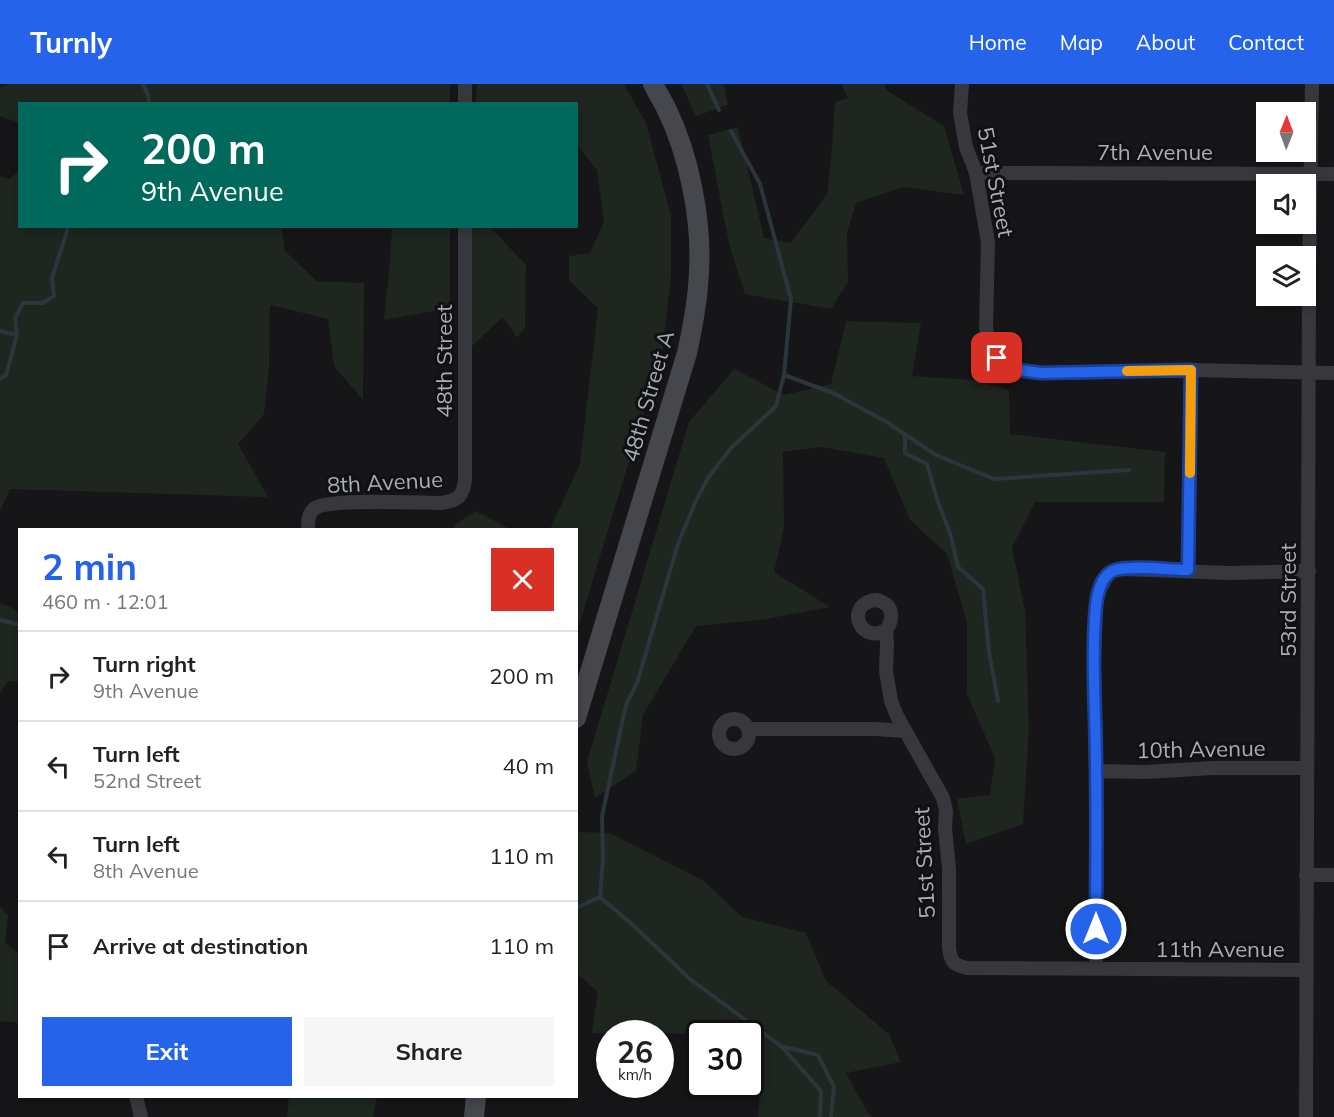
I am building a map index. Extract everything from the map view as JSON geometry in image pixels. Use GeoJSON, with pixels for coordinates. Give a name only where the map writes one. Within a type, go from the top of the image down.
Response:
{"type":"FeatureCollection","features":[{"type":"Feature","properties":{"kind":"street"},"geometry":{"type":"LineString","coordinates":[[465,84],[465,102]]}},
{"type":"Feature","properties":{"kind":"street","name":"48th Street A"},"geometry":{"type":"LineString","coordinates":[[578,711],[687,353],[694,322],[700,270],[691,181],[675,128],[653,84]]}},
{"type":"Feature","properties":{"kind":"street","name":"51st Street"},"geometry":{"type":"LineString","coordinates":[[962,84],[960,112],[966,147],[976,173],[988,242],[986,328],[990,349],[997,358],[1011,369],[1041,373],[1191,370]]}},
{"type":"Feature","properties":{"kind":"street","name":"53rd Street"},"geometry":{"type":"LineString","coordinates":[[1312,84],[1312,174]]}},
{"type":"Feature","properties":{"kind":"street","name":"7th Avenue"},"geometry":{"type":"LineString","coordinates":[[976,173],[1312,174]]}},
{"type":"Feature","properties":{"kind":"street","name":"7th Avenue"},"geometry":{"type":"LineString","coordinates":[[1316,174],[1334,174]]}},
{"type":"Feature","properties":{"kind":"street","name":"48th Street"},"geometry":{"type":"LineString","coordinates":[[461,495],[465,480],[465,228]]}},
{"type":"Feature","properties":{"kind":"street","name":"53rd Street"},"geometry":{"type":"LineString","coordinates":[[1306,1117],[1310,234]]}},
{"type":"Feature","properties":{"kind":"street"},"geometry":{"type":"LineString","coordinates":[[1188,570],[1191,370],[1334,373]]}},
{"type":"Feature","properties":{"kind":"street","name":"8th Avenue"},"geometry":{"type":"LineString","coordinates":[[308,528],[309,516],[312,511],[323,505],[362,502],[442,503],[452,501],[461,495]]}},
{"type":"Feature","properties":{"kind":"street"},"geometry":{"type":"LineString","coordinates":[[1096,969],[1094,666],[1096,603],[1107,576],[1122,569],[1229,573],[1309,571]]}},
{"type":"Feature","properties":{"kind":"street","name":"51st Street"},"geometry":{"type":"LineString","coordinates":[[886,630],[888,689],[897,716],[943,798],[946,812],[945,828],[949,869],[948,934],[953,963]]}},
{"type":"Feature","properties":{"kind":"street"},"geometry":{"type":"LineString","coordinates":[[748,729],[905,731]]}},
{"type":"Feature","properties":{"kind":"street","name":"10th Avenue"},"geometry":{"type":"LineString","coordinates":[[1096,771],[1307,768]]}},
{"type":"Feature","properties":{"kind":"street"},"geometry":{"type":"LineString","coordinates":[[1306,875],[1334,875]]}},
{"type":"Feature","properties":{"kind":"street","name":"11th Avenue"},"geometry":{"type":"LineString","coordinates":[[953,963],[967,968],[1307,970]]}},
{"type":"Feature","properties":{"kind":"street"},"geometry":{"type":"LineString","coordinates":[[136,1098],[141,1117]]}},
{"type":"Feature","properties":{"kind":"street"},"geometry":{"type":"LineString","coordinates":[[474,1117],[477,1098]]}},
{"type":"Feature","properties":{"kind":"shaded area"},"geometry":{"type":"Polygon","coordinates":[[[450,84],[450,102],[18,102],[18,123],[0,116],[0,87],[8,85],[450,84]]]}},
{"type":"Feature","properties":{"kind":"shaded area"},"geometry":{"type":"Polygon","coordinates":[[[477,84],[624,84],[646,123],[671,216],[671,277],[662,353],[578,628],[578,528],[550,528],[580,464],[598,308],[569,280],[569,256],[590,253],[604,222],[597,170],[578,146],[578,102],[476,102],[477,84]]]}},
{"type":"Feature","properties":{"kind":"shaded area"},"geometry":{"type":"Polygon","coordinates":[[[681,84],[724,84],[728,105],[696,116],[681,84]]]}},
{"type":"Feature","properties":{"kind":"shaded area"},"geometry":{"type":"Polygon","coordinates":[[[841,84],[885,84],[886,90],[944,126],[964,195],[903,187],[856,203],[847,233],[848,282],[831,309],[745,294],[729,244],[708,135],[738,127],[764,238],[791,243],[827,194],[835,102],[848,98],[841,84]]]}},
{"type":"Feature","properties":{"kind":"shaded area"},"geometry":{"type":"Polygon","coordinates":[[[18,172],[18,228],[281,228],[285,251],[317,281],[364,283],[363,400],[334,366],[328,319],[270,305],[269,367],[264,414],[238,444],[268,497],[10,489],[0,511],[0,176],[9,179],[18,172]]]}},
{"type":"Feature","properties":{"kind":"shaded area"},"geometry":{"type":"Polygon","coordinates":[[[392,228],[450,228],[450,308],[384,320],[392,228]]]}},
{"type":"Feature","properties":{"kind":"shaded area"},"geometry":{"type":"Polygon","coordinates":[[[472,228],[491,228],[526,265],[525,327],[517,338],[503,317],[472,346],[472,228]]]}},
{"type":"Feature","properties":{"kind":"shaded area"},"geometry":{"type":"Polygon","coordinates":[[[846,321],[921,323],[912,376],[972,380],[1009,390],[1010,434],[1165,452],[1164,502],[1035,502],[1012,547],[1025,611],[1029,728],[1023,824],[966,844],[957,799],[990,795],[995,758],[967,694],[967,623],[947,554],[910,520],[884,458],[821,447],[783,452],[784,528],[774,572],[830,607],[760,620],[696,626],[643,715],[636,771],[595,798],[587,762],[689,422],[734,369],[784,395],[831,384],[846,321]]]}},
{"type":"Feature","properties":{"kind":"shaded area"},"geometry":{"type":"Polygon","coordinates":[[[476,511],[508,528],[454,528],[454,525],[476,511]]]}},
{"type":"Feature","properties":{"kind":"shaded area"},"geometry":{"type":"Polygon","coordinates":[[[0,604],[18,611],[18,682],[8,681],[0,693],[0,604]]]}},
{"type":"Feature","properties":{"kind":"shaded area"},"geometry":{"type":"Polygon","coordinates":[[[578,832],[610,833],[704,881],[742,917],[806,933],[826,981],[889,1034],[901,1062],[846,1073],[872,1117],[758,1117],[760,1098],[764,1098],[764,1020],[686,1020],[686,1034],[674,1034],[674,1020],[596,1020],[596,1033],[592,1033],[598,992],[578,975],[578,832]]]}},
{"type":"Feature","properties":{"kind":"shaded area"},"geometry":{"type":"Polygon","coordinates":[[[0,907],[8,915],[5,943],[18,952],[18,1023],[0,1021],[0,907]]]}},
{"type":"Feature","properties":{"kind":"shaded area"},"geometry":{"type":"Polygon","coordinates":[[[289,1098],[377,1098],[373,1117],[287,1117],[289,1098]]]}},
{"type":"Feature","properties":{"kind":"waterway"},"geometry":{"type":"LineString","coordinates":[[143,84],[149,102]]}},
{"type":"Feature","properties":{"kind":"waterway"},"geometry":{"type":"LineString","coordinates":[[707,84],[719,110]]}},
{"type":"Feature","properties":{"kind":"waterway"},"geometry":{"type":"LineString","coordinates":[[731,131],[760,184],[791,299],[784,375],[776,406],[731,448],[708,478],[678,544],[637,683],[626,705],[602,816],[603,859],[600,897],[690,979],[782,1047],[821,1091],[820,1117]]}},
{"type":"Feature","properties":{"kind":"waterway"},"geometry":{"type":"LineString","coordinates":[[0,379],[6,375],[17,335],[15,318],[23,303],[43,303],[54,296],[52,278],[67,228]]}},
{"type":"Feature","properties":{"kind":"waterway"},"geometry":{"type":"LineString","coordinates":[[0,331],[17,335]]}},
{"type":"Feature","properties":{"kind":"waterway"},"geometry":{"type":"LineString","coordinates":[[784,375],[833,393],[885,421],[936,455],[994,479],[1129,470]]}},
{"type":"Feature","properties":{"kind":"waterway"},"geometry":{"type":"LineString","coordinates":[[905,434],[905,453],[927,464],[951,536],[958,567],[983,589],[989,652],[998,701]]}},
{"type":"Feature","properties":{"kind":"waterway"},"geometry":{"type":"LineString","coordinates":[[0,620],[18,624]]}},
{"type":"Feature","properties":{"kind":"waterway"},"geometry":{"type":"LineString","coordinates":[[578,907],[600,897]]}},
{"type":"Feature","properties":{"kind":"waterway"},"geometry":{"type":"LineString","coordinates":[[784,1047],[818,1055],[834,1087],[831,1117]]}},
{"type":"Feature","properties":{"kind":"slow traffic"},"geometry":{"type":"LineString","coordinates":[[1127,371],[1191,370],[1190,473]]}},
{"type":"Feature","properties":{"kind":"route"},"geometry":{"type":"LineString","coordinates":[[997,358],[1011,369],[1041,373],[1191,370],[1188,570],[1137,568],[1112,572],[1103,582],[1096,603],[1094,666],[1096,929]]}}]}
